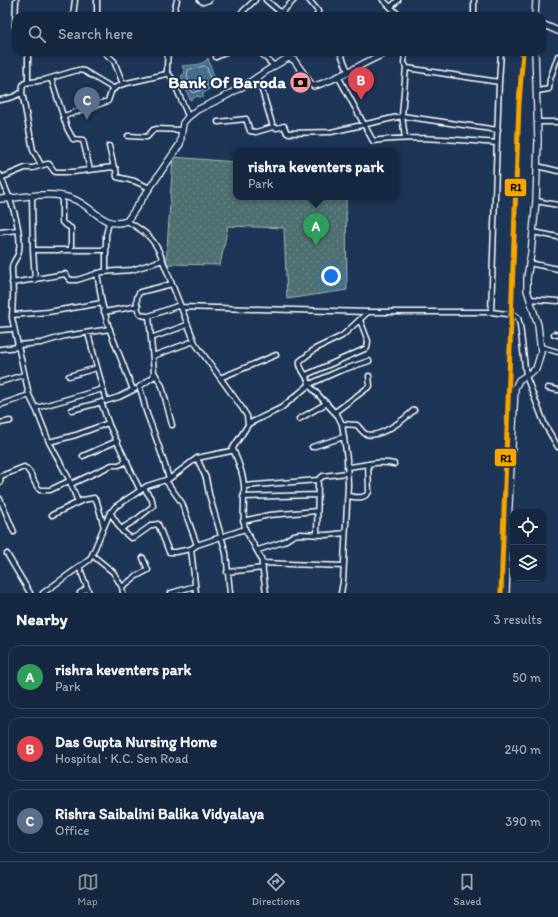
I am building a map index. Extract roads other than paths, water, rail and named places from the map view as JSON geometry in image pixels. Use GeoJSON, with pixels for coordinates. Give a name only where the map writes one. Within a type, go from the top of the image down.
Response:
{"type":"FeatureCollection","features":[{"type":"Feature","properties":{"kind":"street"},"geometry":{"type":"LineString","coordinates":[[16,0],[16,12]]}},
{"type":"Feature","properties":{"kind":"street"},"geometry":{"type":"LineString","coordinates":[[74,12],[75,0]]}},
{"type":"Feature","properties":{"kind":"street"},"geometry":{"type":"LineString","coordinates":[[97,0],[97,12]]}},
{"type":"Feature","properties":{"kind":"street"},"geometry":{"type":"LineString","coordinates":[[174,12],[177,0]]}},
{"type":"Feature","properties":{"kind":"street"},"geometry":{"type":"LineString","coordinates":[[200,0],[203,2],[209,0]]}},
{"type":"Feature","properties":{"kind":"street"},"geometry":{"type":"LineString","coordinates":[[242,12],[255,0]]}},
{"type":"Feature","properties":{"kind":"street"},"geometry":{"type":"LineString","coordinates":[[266,0],[280,12],[294,0]]}},
{"type":"Feature","properties":{"kind":"street"},"geometry":{"type":"LineString","coordinates":[[309,0],[318,12]]}},
{"type":"Feature","properties":{"kind":"street"},"geometry":{"type":"LineString","coordinates":[[383,0],[396,12]]}},
{"type":"Feature","properties":{"kind":"street"},"geometry":{"type":"LineString","coordinates":[[391,7],[398,0]]}},
{"type":"Feature","properties":{"kind":"street"},"geometry":{"type":"LineString","coordinates":[[474,0],[474,12]]}},
{"type":"Feature","properties":{"kind":"street"},"geometry":{"type":"LineString","coordinates":[[535,12],[536,0]]}},
{"type":"Feature","properties":{"kind":"street"},"geometry":{"type":"LineString","coordinates":[[546,26],[558,31]]}},
{"type":"Feature","properties":{"kind":"street"},"geometry":{"type":"LineString","coordinates":[[28,56],[28,82]]}},
{"type":"Feature","properties":{"kind":"street"},"geometry":{"type":"LineString","coordinates":[[109,56],[114,60],[123,84]]}},
{"type":"Feature","properties":{"kind":"street"},"geometry":{"type":"LineString","coordinates":[[168,56],[166,62],[168,72],[188,116]]}},
{"type":"Feature","properties":{"kind":"street"},"geometry":{"type":"LineString","coordinates":[[265,56],[274,66]]}},
{"type":"Feature","properties":{"kind":"street"},"geometry":{"type":"LineString","coordinates":[[342,56],[348,71]]}},
{"type":"Feature","properties":{"kind":"street"},"geometry":{"type":"LineString","coordinates":[[0,199],[32,196],[62,196],[82,203],[109,222],[119,223],[127,221],[180,144],[183,123],[188,116],[196,110],[224,97],[287,59],[292,58],[314,86],[380,56]]}},
{"type":"Feature","properties":{"kind":"street"},"geometry":{"type":"LineString","coordinates":[[405,56],[404,63],[406,67],[402,116],[405,138]]}},
{"type":"Feature","properties":{"kind":"street"},"geometry":{"type":"LineString","coordinates":[[491,312],[501,56]]}},
{"type":"Feature","properties":{"kind":"street"},"geometry":{"type":"LineString","coordinates":[[506,593],[515,388],[519,380],[536,369],[541,352],[538,325],[527,290],[527,278],[536,201],[538,122],[535,56]]}},
{"type":"Feature","properties":{"kind":"street"},"geometry":{"type":"LineString","coordinates":[[537,91],[549,89],[550,79],[558,56]]}},
{"type":"Feature","properties":{"kind":"street"},"geometry":{"type":"LineString","coordinates":[[406,67],[499,82]]}},
{"type":"Feature","properties":{"kind":"street"},"geometry":{"type":"LineString","coordinates":[[41,165],[33,150],[22,92],[23,84],[82,70],[114,89]]}},
{"type":"Feature","properties":{"kind":"street"},"geometry":{"type":"LineString","coordinates":[[64,116],[108,101],[112,90],[123,84],[166,74],[168,72]]}},
{"type":"Feature","properties":{"kind":"street"},"geometry":{"type":"LineString","coordinates":[[338,76],[373,141],[405,138],[497,143]]}},
{"type":"Feature","properties":{"kind":"street"},"geometry":{"type":"LineString","coordinates":[[258,77],[273,126]]}},
{"type":"Feature","properties":{"kind":"street"},"geometry":{"type":"LineString","coordinates":[[51,78],[72,139],[83,140],[90,170]]}},
{"type":"Feature","properties":{"kind":"street"},"geometry":{"type":"LineString","coordinates":[[0,100],[22,92]]}},
{"type":"Feature","properties":{"kind":"street"},"geometry":{"type":"LineString","coordinates":[[218,122],[246,119],[248,121],[250,131],[253,132],[273,126],[277,128],[284,126],[286,132],[288,133],[331,132],[402,116],[498,130]]}},
{"type":"Feature","properties":{"kind":"street"},"geometry":{"type":"LineString","coordinates":[[538,122],[558,122]]}},
{"type":"Feature","properties":{"kind":"street"},"geometry":{"type":"LineString","coordinates":[[128,136],[147,137],[153,130],[157,129],[182,130]]}},
{"type":"Feature","properties":{"kind":"street"},"geometry":{"type":"LineString","coordinates":[[109,146],[117,177],[134,181],[150,188]]}},
{"type":"Feature","properties":{"kind":"street"},"geometry":{"type":"LineString","coordinates":[[78,502],[29,395],[24,375],[12,315],[12,263],[18,256],[20,250],[18,230],[11,198],[1,177],[25,168],[33,168],[49,164],[56,172],[114,168]]}},
{"type":"Feature","properties":{"kind":"street"},"geometry":{"type":"LineString","coordinates":[[537,166],[558,171]]}},
{"type":"Feature","properties":{"kind":"street"},"geometry":{"type":"LineString","coordinates":[[32,196],[35,280]]}},
{"type":"Feature","properties":{"kind":"street"},"geometry":{"type":"LineString","coordinates":[[62,196],[62,222],[71,228],[71,249]]}},
{"type":"Feature","properties":{"kind":"street"},"geometry":{"type":"LineString","coordinates":[[536,201],[558,206]]}},
{"type":"Feature","properties":{"kind":"street"},"geometry":{"type":"LineString","coordinates":[[127,221],[149,236],[154,243],[163,260],[198,350],[242,408],[247,416],[248,424]]}},
{"type":"Feature","properties":{"kind":"street"},"geometry":{"type":"LineString","coordinates":[[106,272],[106,233],[109,222]]}},
{"type":"Feature","properties":{"kind":"street"},"geometry":{"type":"LineString","coordinates":[[0,232],[18,230]]}},
{"type":"Feature","properties":{"kind":"street"},"geometry":{"type":"LineString","coordinates":[[533,232],[558,237]]}},
{"type":"Feature","properties":{"kind":"street"},"geometry":{"type":"LineString","coordinates":[[33,250],[106,250]]}},
{"type":"Feature","properties":{"kind":"street"},"geometry":{"type":"LineString","coordinates":[[12,283],[65,274],[70,280],[72,280],[97,273],[132,270],[163,260]]}},
{"type":"Feature","properties":{"kind":"street"},"geometry":{"type":"LineString","coordinates":[[529,263],[558,269]]}},
{"type":"Feature","properties":{"kind":"street"},"geometry":{"type":"LineString","coordinates":[[97,273],[104,312],[133,390]]}},
{"type":"Feature","properties":{"kind":"street"},"geometry":{"type":"LineString","coordinates":[[172,284],[140,292],[137,297],[141,314],[144,316],[149,316],[181,306],[368,312],[491,312],[515,315],[518,318],[526,376],[545,425],[558,447]]}},
{"type":"Feature","properties":{"kind":"street"},"geometry":{"type":"LineString","coordinates":[[530,300],[558,301]]}},
{"type":"Feature","properties":{"kind":"street"},"geometry":{"type":"LineString","coordinates":[[12,315],[48,312],[102,303]]}},
{"type":"Feature","properties":{"kind":"street"},"geometry":{"type":"LineString","coordinates":[[104,312],[138,306]]}},
{"type":"Feature","properties":{"kind":"street"},"geometry":{"type":"LineString","coordinates":[[341,593],[348,496],[348,473],[342,424],[335,412],[309,385],[306,375],[299,364],[301,360],[315,350],[342,336],[368,312]]}},
{"type":"Feature","properties":{"kind":"street"},"geometry":{"type":"LineString","coordinates":[[72,410],[119,397],[139,387],[153,377],[153,356],[149,316]]}},
{"type":"Feature","properties":{"kind":"street"},"geometry":{"type":"LineString","coordinates":[[306,375],[368,348],[368,341],[360,320]]}},
{"type":"Feature","properties":{"kind":"street"},"geometry":{"type":"LineString","coordinates":[[151,338],[187,325]]}},
{"type":"Feature","properties":{"kind":"street"},"geometry":{"type":"LineString","coordinates":[[0,330],[14,329]]}},
{"type":"Feature","properties":{"kind":"street"},"geometry":{"type":"LineString","coordinates":[[0,349],[41,344],[65,336],[110,330]]}},
{"type":"Feature","properties":{"kind":"street"},"geometry":{"type":"LineString","coordinates":[[88,333],[106,401]]}},
{"type":"Feature","properties":{"kind":"street"},"geometry":{"type":"LineString","coordinates":[[153,356],[194,341]]}},
{"type":"Feature","properties":{"kind":"street"},"geometry":{"type":"LineString","coordinates":[[540,347],[558,352]]}},
{"type":"Feature","properties":{"kind":"street"},"geometry":{"type":"LineString","coordinates":[[220,378],[276,356]]}},
{"type":"Feature","properties":{"kind":"street"},"geometry":{"type":"LineString","coordinates":[[42,593],[89,560],[110,512],[115,507],[142,489],[168,480],[197,458],[233,450],[248,424],[281,408],[309,385],[339,371],[369,361]]}},
{"type":"Feature","properties":{"kind":"street"},"geometry":{"type":"LineString","coordinates":[[69,376],[97,368]]}},
{"type":"Feature","properties":{"kind":"street"},"geometry":{"type":"LineString","coordinates":[[154,372],[162,386],[172,425]]}},
{"type":"Feature","properties":{"kind":"street"},"geometry":{"type":"LineString","coordinates":[[0,382],[24,375]]}},
{"type":"Feature","properties":{"kind":"street"},"geometry":{"type":"LineString","coordinates":[[335,412],[370,386],[369,376]]}},
{"type":"Feature","properties":{"kind":"street"},"geometry":{"type":"LineString","coordinates":[[139,387],[144,398],[143,401],[146,413],[155,434],[168,480],[182,503],[196,545]]}},
{"type":"Feature","properties":{"kind":"street"},"geometry":{"type":"LineString","coordinates":[[548,388],[558,390]]}},
{"type":"Feature","properties":{"kind":"street"},"geometry":{"type":"LineString","coordinates":[[36,408],[103,389]]}},
{"type":"Feature","properties":{"kind":"street"},"geometry":{"type":"LineString","coordinates":[[0,405],[29,395]]}},
{"type":"Feature","properties":{"kind":"street"},"geometry":{"type":"LineString","coordinates":[[100,402],[108,423],[127,461],[142,489],[152,500],[154,506],[121,529]]}},
{"type":"Feature","properties":{"kind":"street"},"geometry":{"type":"LineString","coordinates":[[298,419],[327,403]]}},
{"type":"Feature","properties":{"kind":"street"},"geometry":{"type":"LineString","coordinates":[[342,424],[357,425],[364,433],[368,435],[395,426],[414,410]]}},
{"type":"Feature","properties":{"kind":"street"},"geometry":{"type":"LineString","coordinates":[[0,422],[10,421]]}},
{"type":"Feature","properties":{"kind":"street"},"geometry":{"type":"LineString","coordinates":[[50,442],[76,435],[108,423]]}},
{"type":"Feature","properties":{"kind":"street"},"geometry":{"type":"LineString","coordinates":[[312,447],[344,437]]}},
{"type":"Feature","properties":{"kind":"street"},"geometry":{"type":"LineString","coordinates":[[83,456],[117,441]]}},
{"type":"Feature","properties":{"kind":"street"},"geometry":{"type":"LineString","coordinates":[[233,450],[242,471],[244,486],[244,529],[262,558],[266,593]]}},
{"type":"Feature","properties":{"kind":"street"},"geometry":{"type":"LineString","coordinates":[[197,458],[206,478],[209,494],[226,553],[230,593]]}},
{"type":"Feature","properties":{"kind":"street"},"geometry":{"type":"LineString","coordinates":[[0,482],[1,476],[26,467],[40,490],[50,490],[112,465],[119,465],[127,461]]}},
{"type":"Feature","properties":{"kind":"street"},"geometry":{"type":"LineString","coordinates":[[347,467],[380,461],[394,464]]}},
{"type":"Feature","properties":{"kind":"street"},"geometry":{"type":"LineString","coordinates":[[348,496],[361,497],[368,495],[368,464]]}},
{"type":"Feature","properties":{"kind":"street"},"geometry":{"type":"LineString","coordinates":[[244,486],[318,480],[323,476],[348,473]]}},
{"type":"Feature","properties":{"kind":"street"},"geometry":{"type":"LineString","coordinates":[[316,535],[318,480]]}},
{"type":"Feature","properties":{"kind":"street"},"geometry":{"type":"LineString","coordinates":[[243,497],[318,495]]}},
{"type":"Feature","properties":{"kind":"street"},"geometry":{"type":"LineString","coordinates":[[52,515],[78,502],[90,498],[95,499],[104,527]]}},
{"type":"Feature","properties":{"kind":"street"},"geometry":{"type":"LineString","coordinates":[[0,499],[14,532]]}},
{"type":"Feature","properties":{"kind":"street"},"geometry":{"type":"LineString","coordinates":[[243,521],[277,514],[317,511]]}},
{"type":"Feature","properties":{"kind":"street"},"geometry":{"type":"LineString","coordinates":[[110,512],[121,529],[127,536],[132,538],[152,525],[158,524],[169,552],[191,550],[196,545],[222,538],[244,529]]}},
{"type":"Feature","properties":{"kind":"street"},"geometry":{"type":"LineString","coordinates":[[258,550],[283,542],[294,535],[345,533]]}},
{"type":"Feature","properties":{"kind":"street"},"geometry":{"type":"LineString","coordinates":[[191,550],[196,593]]}},
{"type":"Feature","properties":{"kind":"street"},"geometry":{"type":"LineString","coordinates":[[7,554],[30,593]]}},
{"type":"Feature","properties":{"kind":"street"},"geometry":{"type":"LineString","coordinates":[[92,554],[114,572],[122,587],[122,593]]}},
{"type":"Feature","properties":{"kind":"street"},"geometry":{"type":"LineString","coordinates":[[122,587],[135,577],[148,570],[143,558]]}},
{"type":"Feature","properties":{"kind":"street"},"geometry":{"type":"LineString","coordinates":[[262,562],[343,566]]}},
{"type":"Feature","properties":{"kind":"street"},"geometry":{"type":"LineString","coordinates":[[79,566],[89,593]]}},
{"type":"Feature","properties":{"kind":"street"},"geometry":{"type":"LineString","coordinates":[[227,572],[263,568]]}},
{"type":"Feature","properties":{"kind":"street"},"geometry":{"type":"LineString","coordinates":[[171,593],[195,586]]}},
{"type":"Feature","properties":{"kind":"street"},"geometry":{"type":"LineString","coordinates":[[80,593],[87,588]]}},
{"type":"Feature","properties":{"kind":"water"},"geometry":{"type":"Polygon","coordinates":[[[208,58],[216,83],[203,94],[203,98],[197,96],[190,100],[185,87],[187,84],[181,76],[185,73],[182,66],[203,63],[208,58]]]}},
{"type":"Feature","properties":{"kind":"place","name":"Bank Of Baroda"},"geometry":{"type":"Point","coordinates":[301,82]}},
{"type":"Feature","properties":{"kind":"place","name":"Das Gupta Nursing Home"},"geometry":{"type":"Point","coordinates":[361,100]}},
{"type":"Feature","properties":{"kind":"place","name":"Rishra Saibalini Balika Vidyalaya"},"geometry":{"type":"Point","coordinates":[87,120]}},
{"type":"Feature","properties":{"kind":"place","name":"rishra keventers park"},"geometry":{"type":"Point","coordinates":[316,246]}}]}
